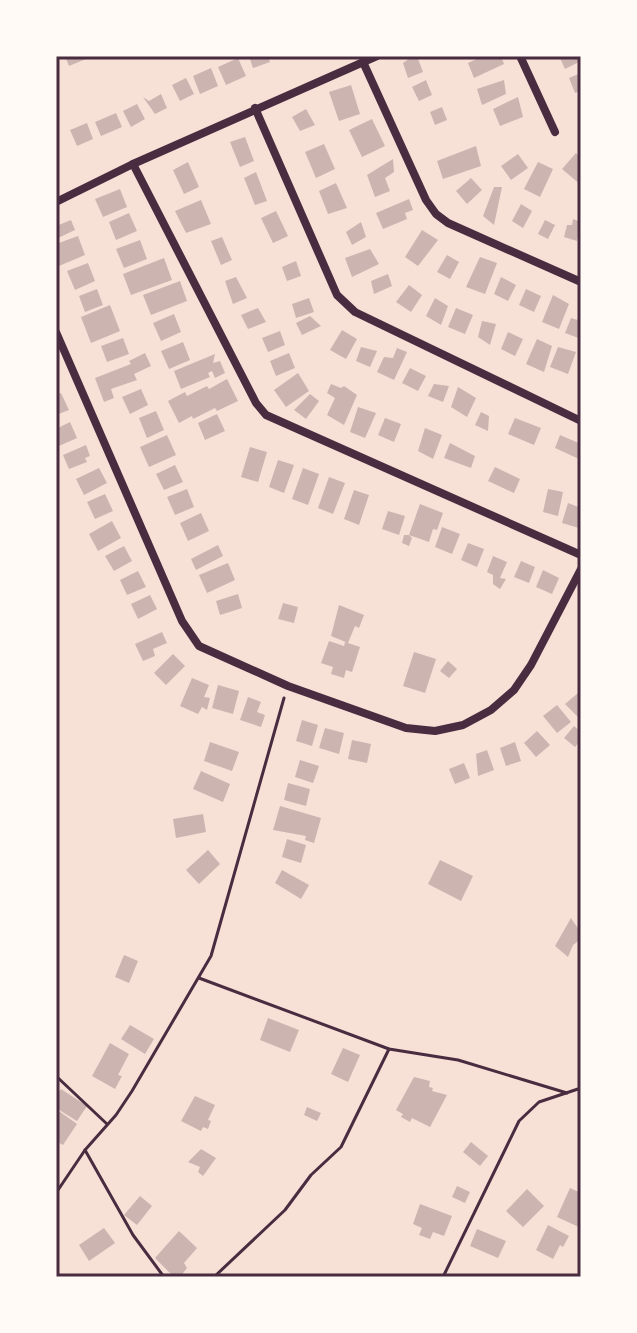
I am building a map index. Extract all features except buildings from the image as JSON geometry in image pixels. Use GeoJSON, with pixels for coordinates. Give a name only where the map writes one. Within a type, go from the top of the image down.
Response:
{"type":"FeatureCollection","features":[{"type":"Feature","properties":{"kind":"street"},"geometry":{"type":"LineString","coordinates":[[56,202],[255,108],[377,56]]}},
{"type":"Feature","properties":{"kind":"street"},"geometry":{"type":"LineString","coordinates":[[520,56],[555,132]]}},
{"type":"Feature","properties":{"kind":"street"},"geometry":{"type":"LineString","coordinates":[[363,62],[426,200],[436,214],[448,223],[581,282]]}},
{"type":"Feature","properties":{"kind":"street"},"geometry":{"type":"LineString","coordinates":[[255,108],[337,295],[345,305],[581,421]]}},
{"type":"Feature","properties":{"kind":"street"},"geometry":{"type":"LineString","coordinates":[[133,164],[256,403],[266,415],[581,555]]}},
{"type":"Feature","properties":{"kind":"street"},"geometry":{"type":"LineString","coordinates":[[56,332],[189,635],[199,646],[288,686],[406,728],[435,731],[463,725],[491,710],[514,690],[531,665],[581,569]]}},
{"type":"Feature","properties":{"kind":"path"},"geometry":{"type":"LineString","coordinates":[[56,1193],[85,1150],[132,1091],[211,956],[288,686]]}},
{"type":"Feature","properties":{"kind":"path"},"geometry":{"type":"LineString","coordinates":[[199,978],[389,1049],[458,1060],[567,1093]]}},
{"type":"Feature","properties":{"kind":"path"},"geometry":{"type":"LineString","coordinates":[[214,1277],[285,1210],[311,1175],[341,1147],[389,1049]]}},
{"type":"Feature","properties":{"kind":"path"},"geometry":{"type":"LineString","coordinates":[[56,1076],[107,1124]]}},
{"type":"Feature","properties":{"kind":"path"},"geometry":{"type":"LineString","coordinates":[[443,1277],[519,1121],[539,1102],[581,1088]]}},
{"type":"Feature","properties":{"kind":"path"},"geometry":{"type":"LineString","coordinates":[[85,1150],[133,1235],[164,1277]]}}]}
